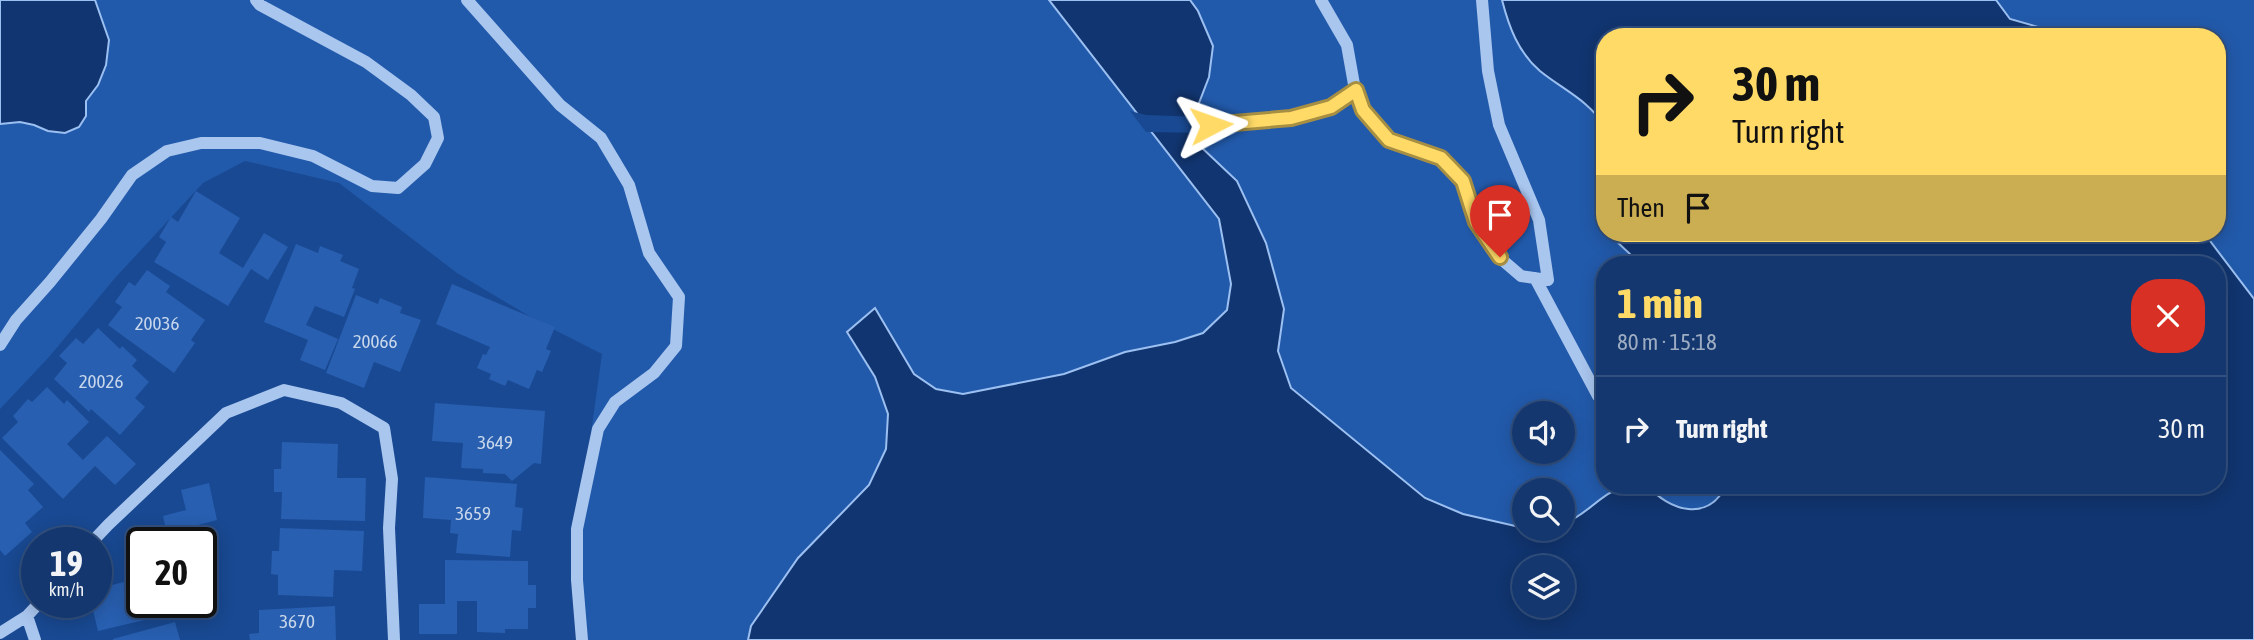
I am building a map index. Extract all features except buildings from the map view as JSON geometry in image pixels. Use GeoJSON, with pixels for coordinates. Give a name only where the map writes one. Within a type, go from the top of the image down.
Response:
{"type":"FeatureCollection","features":[{"type":"Feature","properties":{"kind":"street"},"geometry":{"type":"LineString","coordinates":[[0,345],[16,320],[101,219],[132,175],[167,151],[201,143],[260,144],[313,156],[372,186],[398,188],[425,164],[438,138],[434,117],[411,95],[366,62],[260,5],[256,0]]}},
{"type":"Feature","properties":{"kind":"street"},"geometry":{"type":"LineString","coordinates":[[467,0],[561,105],[601,138],[629,186],[649,253],[679,297],[676,346],[654,373],[615,402],[598,429],[577,529],[577,580],[582,640]]}},
{"type":"Feature","properties":{"kind":"street"},"geometry":{"type":"LineString","coordinates":[[1321,0],[1347,45],[1363,110],[1389,140],[1441,158],[1463,181],[1476,222],[1500,257],[1521,276],[1548,280],[1539,220],[1499,125],[1488,71],[1482,0]]}},
{"type":"Feature","properties":{"kind":"street"},"geometry":{"type":"LineString","coordinates":[[1211,125],[1291,118],[1331,107],[1356,90]]}},
{"type":"Feature","properties":{"kind":"street"},"geometry":{"type":"LineString","coordinates":[[1535,278],[1596,392]]}},
{"type":"Feature","properties":{"kind":"street"},"geometry":{"type":"LineString","coordinates":[[106,527],[226,413],[284,390],[341,403],[384,428],[392,479],[389,528],[394,640]]}},
{"type":"Feature","properties":{"kind":"street"},"geometry":{"type":"LineString","coordinates":[[0,633],[24,618]]}},
{"type":"Feature","properties":{"kind":"street"},"geometry":{"type":"LineString","coordinates":[[28,618],[35,640]]}},
{"type":"Feature","properties":{"kind":"shaded area"},"geometry":{"type":"Polygon","coordinates":[[[0,0],[2254,0],[2254,640],[582,640],[578,526],[602,354],[539,322],[457,273],[339,183],[245,161],[203,183],[115,278],[49,357],[0,409],[0,0]]]}},
{"type":"Feature","properties":{"kind":"shaded area"},"geometry":{"type":"Polygon","coordinates":[[[0,0],[95,0],[109,40],[106,65],[98,85],[86,101],[86,116],[79,127],[65,133],[20,122],[0,124],[0,0]]]}},
{"type":"Feature","properties":{"kind":"shaded area"},"geometry":{"type":"Polygon","coordinates":[[[1049,0],[1190,0],[1198,11],[1213,46],[1209,77],[1199,103],[1200,146],[1237,181],[1266,243],[1284,309],[1278,351],[1291,388],[1425,498],[1463,514],[1512,525],[1512,541],[1575,541],[1575,518],[1608,494],[1656,494],[1677,506],[1699,509],[1710,505],[1721,494],[2226,494],[2226,262],[2254,299],[2254,640],[748,640],[751,626],[798,558],[869,485],[886,449],[888,414],[875,377],[847,332],[875,308],[914,374],[936,389],[963,394],[1064,374],[1125,352],[1175,342],[1203,333],[1227,310],[1231,284],[1219,219],[1049,0]]]}},
{"type":"Feature","properties":{"kind":"shaded area"},"geometry":{"type":"Polygon","coordinates":[[[1502,0],[1996,0],[2010,19],[2042,28],[1596,28],[1596,115],[1532,64],[1511,29],[1502,0]]]}},
{"type":"Feature","properties":{"kind":"shaded area"},"geometry":{"type":"Polygon","coordinates":[[[1617,242],[2211,242],[2221,256],[1632,256],[1617,242]]]}},
{"type":"Feature","properties":{"kind":"pier"},"geometry":{"type":"Polygon","coordinates":[[[1130,111],[1146,115],[1203,117],[1203,133],[1146,132],[1130,111]]]}},
{"type":"Feature","properties":{"kind":"route"},"geometry":{"type":"LineString","coordinates":[[1211,125],[1291,118],[1331,107],[1356,90],[1363,110],[1389,140],[1441,158],[1463,181],[1476,222],[1500,257]]}}]}
